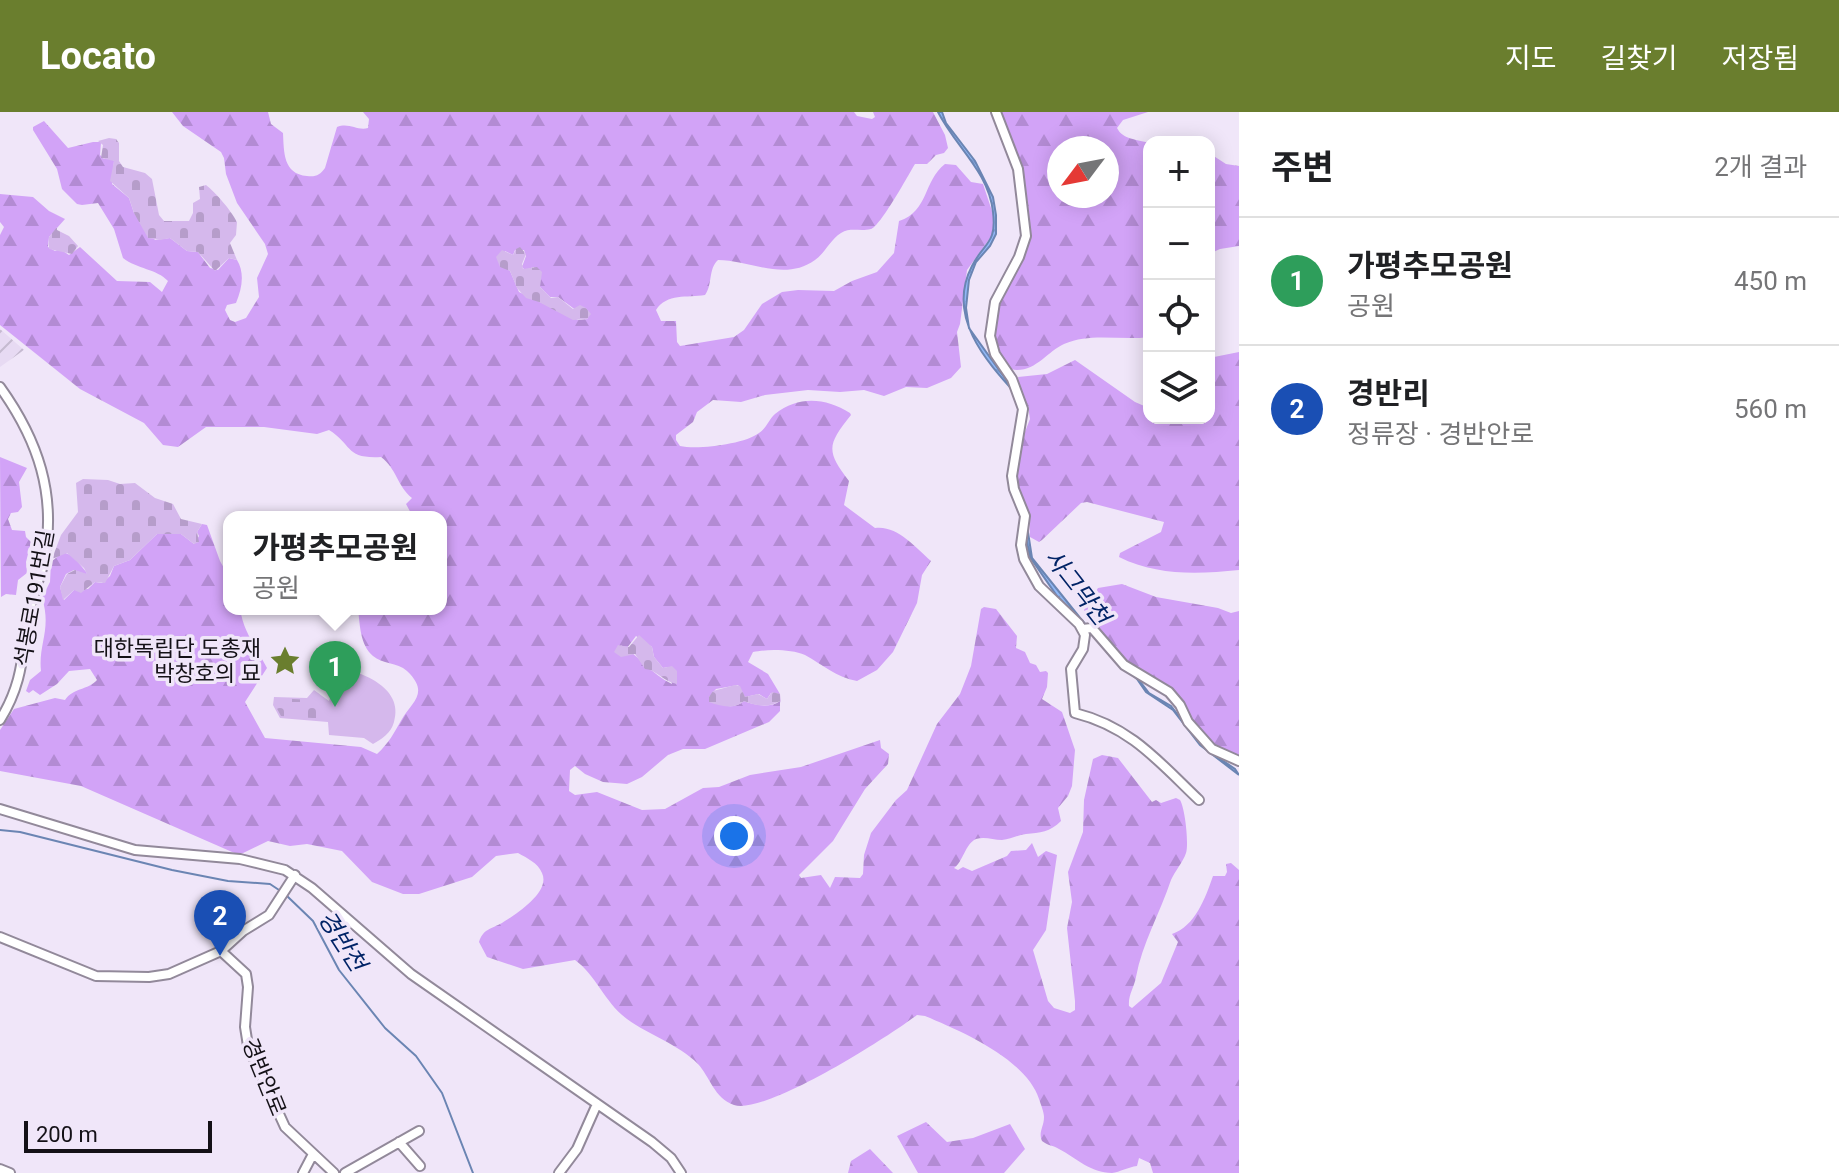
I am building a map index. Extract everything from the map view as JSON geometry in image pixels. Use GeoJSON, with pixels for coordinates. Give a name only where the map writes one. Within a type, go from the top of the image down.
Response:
{"type":"FeatureCollection","features":[{"type":"Feature","properties":{"kind":"street"},"geometry":{"type":"LineString","coordinates":[[996,112],[1018,169],[1026,230],[1022,250],[995,302],[990,336],[995,354],[1012,379],[1023,409],[1012,476],[1025,516],[1022,554],[1039,586],[1124,665],[1169,692],[1188,722],[1212,749],[1239,761]]}},
{"type":"Feature","properties":{"kind":"street","name":"석봉로191번길"},"geometry":{"type":"LineString","coordinates":[[0,387],[39,458],[44,473],[47,514],[45,558],[31,604],[24,663],[15,695],[0,720]]}},
{"type":"Feature","properties":{"kind":"street"},"geometry":{"type":"LineString","coordinates":[[1086,629],[1085,641],[1071,669],[1075,713],[1107,722],[1132,738],[1199,800]]}},
{"type":"Feature","properties":{"kind":"street"},"geometry":{"type":"LineString","coordinates":[[0,809],[135,850],[240,859],[275,866],[327,901],[411,974],[665,1153],[681,1173]]}},
{"type":"Feature","properties":{"kind":"street"},"geometry":{"type":"LineString","coordinates":[[0,937],[96,976],[149,977],[169,974],[221,951],[277,907],[293,879]]}},
{"type":"Feature","properties":{"kind":"street","name":"경반안로"},"geometry":{"type":"LineString","coordinates":[[221,951],[242,969],[248,980],[245,1027],[251,1054],[285,1127],[334,1173]]}},
{"type":"Feature","properties":{"kind":"street"},"geometry":{"type":"LineString","coordinates":[[559,1173],[576,1152],[597,1104]]}},
{"type":"Feature","properties":{"kind":"street"},"geometry":{"type":"LineString","coordinates":[[345,1173],[419,1131]]}},
{"type":"Feature","properties":{"kind":"street"},"geometry":{"type":"LineString","coordinates":[[399,1142],[420,1166]]}},
{"type":"Feature","properties":{"kind":"street"},"geometry":{"type":"LineString","coordinates":[[303,1173],[313,1154]]}},
{"type":"Feature","properties":{"kind":"street"},"geometry":{"type":"LineString","coordinates":[[0,1169],[10,1173]]}},
{"type":"Feature","properties":{"kind":"shaded area"},"geometry":{"type":"Polygon","coordinates":[[[0,329],[24,350],[0,367],[0,329]]]}},
{"type":"Feature","properties":{"kind":"green space"},"geometry":{"type":"Polygon","coordinates":[[[172,112],[268,112],[271,124],[283,133],[289,167],[299,174],[310,176],[318,175],[325,168],[337,127],[368,128],[369,119],[363,112],[854,112],[857,116],[872,119],[875,117],[873,112],[933,112],[948,148],[927,164],[915,164],[887,210],[871,229],[841,233],[815,260],[792,269],[779,270],[718,260],[705,295],[678,297],[666,301],[656,310],[661,321],[676,321],[680,346],[734,337],[744,330],[762,304],[782,292],[834,291],[877,272],[894,253],[899,221],[916,210],[945,164],[956,165],[971,182],[983,184],[993,214],[993,234],[967,270],[957,332],[961,367],[951,378],[927,388],[906,387],[884,396],[864,390],[808,390],[765,395],[741,402],[713,400],[676,435],[680,446],[688,447],[743,440],[761,431],[784,408],[803,401],[832,404],[850,413],[832,448],[836,462],[849,481],[844,505],[875,528],[898,533],[931,561],[922,575],[917,603],[893,652],[877,670],[857,681],[836,674],[799,653],[779,650],[753,652],[748,662],[768,674],[780,694],[771,693],[767,699],[759,694],[745,697],[738,685],[716,689],[709,697],[730,706],[744,701],[767,706],[780,701],[780,711],[769,722],[705,749],[683,749],[668,755],[642,777],[627,784],[603,782],[575,766],[570,770],[569,791],[575,795],[597,792],[642,810],[665,809],[703,788],[719,787],[750,775],[801,767],[880,740],[881,748],[889,754],[888,764],[865,789],[833,841],[799,875],[801,878],[821,875],[830,888],[835,877],[860,878],[871,833],[907,790],[937,724],[960,694],[971,666],[981,609],[996,609],[1017,636],[1016,648],[1025,652],[1030,663],[1036,665],[1040,672],[1048,673],[1042,699],[1062,712],[1075,750],[1072,786],[1058,808],[1061,821],[1053,828],[1002,840],[976,839],[954,868],[958,870],[963,867],[972,871],[1007,856],[1011,851],[1026,850],[1032,843],[1038,857],[1046,851],[1057,855],[1046,930],[1033,950],[1048,1001],[1054,1008],[1070,1013],[1075,1010],[1075,1001],[1067,928],[1072,902],[1068,872],[1083,832],[1084,800],[1093,759],[1102,755],[1118,758],[1152,802],[1180,800],[1186,826],[1186,853],[1171,880],[1142,953],[1129,1006],[1132,1008],[1161,983],[1178,942],[1172,934],[1193,918],[1213,876],[1225,876],[1226,864],[1231,863],[1239,870],[1239,1173],[1153,1173],[1150,1163],[1139,1158],[1137,1166],[1115,1172],[1090,1168],[1042,1141],[1042,1108],[1032,1085],[1021,1071],[991,1048],[925,1016],[917,1015],[855,1056],[798,1087],[750,1105],[734,1105],[722,1097],[690,1057],[619,1012],[575,960],[523,969],[487,957],[479,942],[483,934],[523,908],[542,888],[540,869],[518,853],[496,856],[472,877],[419,894],[403,894],[372,882],[342,851],[268,841],[239,855],[81,786],[0,771],[0,730],[14,709],[55,698],[65,700],[97,680],[90,669],[69,671],[40,695],[33,690],[29,693],[26,691],[30,680],[41,671],[46,619],[42,598],[50,582],[51,562],[63,552],[73,556],[87,573],[74,570],[66,574],[60,587],[64,600],[74,590],[88,589],[95,582],[102,583],[110,576],[114,566],[130,560],[157,534],[181,534],[194,544],[202,524],[207,525],[223,566],[223,615],[241,615],[247,633],[267,668],[245,702],[265,738],[361,747],[377,754],[391,738],[418,691],[407,671],[373,656],[365,646],[359,615],[447,615],[447,511],[410,511],[406,504],[412,498],[381,457],[355,453],[329,430],[317,434],[264,427],[206,427],[178,447],[163,445],[144,423],[80,389],[0,325],[0,235],[4,227],[0,222],[0,194],[33,197],[49,211],[65,219],[49,237],[48,247],[55,251],[60,249],[69,255],[80,247],[117,281],[150,282],[162,292],[168,281],[123,258],[114,229],[98,203],[77,204],[62,189],[57,169],[33,130],[44,121],[68,148],[101,142],[100,155],[114,161],[112,184],[129,198],[134,213],[155,240],[170,238],[187,251],[198,252],[210,268],[218,270],[229,258],[237,260],[242,276],[240,292],[236,303],[227,305],[225,310],[230,320],[235,322],[246,318],[259,297],[257,278],[268,254],[265,244],[237,203],[221,152],[183,126],[172,112]],[[515,250],[513,255],[505,251],[506,268],[519,292],[578,320],[588,319],[558,297],[550,297],[540,287],[534,267],[525,270],[522,267],[526,256],[524,250],[515,250]],[[636,636],[627,648],[620,645],[672,684],[668,667],[663,668],[654,657],[652,647],[636,636]]]}},
{"type":"Feature","properties":{"kind":"green space"},"geometry":{"type":"Polygon","coordinates":[[[999,112],[1148,112],[1123,120],[1117,128],[1127,137],[1143,141],[1143,337],[1075,340],[1024,369],[1011,369],[1002,360],[994,337],[995,311],[1006,285],[1020,265],[1028,242],[1026,192],[1018,158],[999,112]]]}},
{"type":"Feature","properties":{"kind":"green space"},"geometry":{"type":"Polygon","coordinates":[[[109,138],[119,143],[119,161],[123,167],[145,173],[152,179],[159,215],[164,221],[189,221],[193,203],[200,199],[199,187],[206,185],[210,188],[237,222],[236,235],[230,243],[237,260],[229,258],[215,271],[198,252],[187,251],[170,238],[148,238],[129,198],[110,181],[114,161],[101,158],[103,145],[98,141],[109,138]]]}},
{"type":"Feature","properties":{"kind":"green space"},"geometry":{"type":"Polygon","coordinates":[[[1215,157],[1226,164],[1239,166],[1239,246],[1215,251],[1215,157]]]}},
{"type":"Feature","properties":{"kind":"green space"},"geometry":{"type":"Polygon","coordinates":[[[57,227],[78,246],[72,254],[49,249],[49,237],[57,227]]]}},
{"type":"Feature","properties":{"kind":"green space"},"geometry":{"type":"Polygon","coordinates":[[[520,247],[526,254],[523,269],[537,267],[542,272],[540,287],[551,298],[558,297],[573,309],[580,305],[586,308],[591,314],[587,319],[573,320],[526,298],[517,288],[510,271],[500,267],[496,257],[502,250],[513,255],[520,247]]]}},
{"type":"Feature","properties":{"kind":"green space"},"geometry":{"type":"Polygon","coordinates":[[[1239,352],[1239,570],[1163,571],[1119,557],[1120,553],[1161,532],[1164,522],[1087,502],[1081,503],[1039,542],[1030,537],[1029,512],[1016,481],[1023,437],[1030,419],[1018,377],[1047,374],[1075,360],[1143,405],[1143,424],[1215,424],[1215,357],[1239,352]]]}},
{"type":"Feature","properties":{"kind":"green space"},"geometry":{"type":"Polygon","coordinates":[[[0,457],[27,468],[19,482],[22,507],[18,512],[11,513],[8,519],[12,530],[25,531],[31,542],[27,573],[18,580],[16,595],[1,597],[0,457]]]}},
{"type":"Feature","properties":{"kind":"green space"},"geometry":{"type":"Polygon","coordinates":[[[83,479],[135,483],[155,498],[173,504],[181,519],[202,524],[197,532],[199,542],[194,544],[181,534],[157,534],[130,560],[114,566],[105,583],[95,582],[81,593],[74,590],[63,600],[60,587],[67,574],[75,570],[87,574],[67,553],[52,559],[61,535],[78,512],[76,483],[83,479]]]}},
{"type":"Feature","properties":{"kind":"green space"},"geometry":{"type":"Polygon","coordinates":[[[1122,584],[1156,597],[1231,613],[1239,611],[1239,758],[1215,746],[1196,729],[1181,705],[1132,667],[1088,620],[1084,610],[1098,588],[1122,584]]]}},
{"type":"Feature","properties":{"kind":"green space"},"geometry":{"type":"Polygon","coordinates":[[[639,635],[652,647],[654,657],[663,668],[672,666],[677,671],[677,684],[645,669],[635,654],[621,657],[614,652],[618,645],[629,647],[639,635]]]}},
{"type":"Feature","properties":{"kind":"green space"},"geometry":{"type":"Polygon","coordinates":[[[333,667],[367,676],[393,699],[396,710],[393,726],[373,744],[364,738],[329,735],[328,722],[280,718],[273,705],[274,697],[307,698],[314,690],[329,701],[339,681],[327,670],[333,667]]]}},
{"type":"Feature","properties":{"kind":"green space"},"geometry":{"type":"Polygon","coordinates":[[[740,686],[745,697],[758,694],[767,699],[772,692],[780,694],[781,703],[762,706],[744,701],[736,706],[727,706],[709,702],[713,691],[740,686]]]}},
{"type":"Feature","properties":{"kind":"green space"},"geometry":{"type":"Polygon","coordinates":[[[276,698],[311,700],[328,719],[281,716],[275,705],[276,698]]]}},
{"type":"Feature","properties":{"kind":"green space"},"geometry":{"type":"Polygon","coordinates":[[[926,1122],[947,1142],[973,1138],[1010,1124],[1025,1149],[1004,1173],[918,1173],[897,1136],[926,1122]]]}},
{"type":"Feature","properties":{"kind":"green space"},"geometry":{"type":"Polygon","coordinates":[[[870,1149],[893,1173],[848,1173],[851,1161],[870,1149]]]}},
{"type":"Feature","properties":{"kind":"water"},"geometry":{"type":"Polygon","coordinates":[[[938,112],[942,112],[946,123],[975,161],[993,197],[996,215],[996,234],[976,262],[969,280],[966,308],[969,325],[964,302],[965,284],[972,266],[991,237],[993,212],[985,184],[938,112]]]}},
{"type":"Feature","properties":{"kind":"water"},"geometry":{"type":"Polygon","coordinates":[[[970,330],[1017,395],[982,352],[970,330]]]}},
{"type":"Feature","properties":{"kind":"water"},"geometry":{"type":"Polygon","coordinates":[[[1027,526],[1032,558],[1081,619],[1057,596],[1030,557],[1027,526]]]}},
{"type":"Feature","properties":{"kind":"water"},"geometry":{"type":"Polygon","coordinates":[[[1090,630],[1138,679],[1149,693],[1171,706],[1203,747],[1239,775],[1200,745],[1173,710],[1146,692],[1137,679],[1110,656],[1090,630]]]}},
{"type":"Feature","properties":{"kind":"waterway","name":"경반천"},"geometry":{"type":"LineString","coordinates":[[0,830],[20,832],[172,870],[228,881],[270,884],[282,892]]}},
{"type":"Feature","properties":{"kind":"waterway","name":"경반천"},"geometry":{"type":"LineString","coordinates":[[287,896],[313,921],[339,970],[385,1028],[416,1056],[442,1093],[473,1173]]}},
{"type":"Feature","properties":{"kind":"place","name":"대한독립단 도총재 박창호의 묘"},"geometry":{"type":"Point","coordinates":[285,661]}},
{"type":"Feature","properties":{"kind":"place","name":"가평추모공원"},"geometry":{"type":"Point","coordinates":[335,707]}},
{"type":"Feature","properties":{"kind":"place","name":"경반리"},"geometry":{"type":"Point","coordinates":[220,956]}},
{"type":"Feature","properties":{"kind":"water label","name":"사그막천"},"geometry":{"type":"Point","coordinates":[1077,587]}}]}
